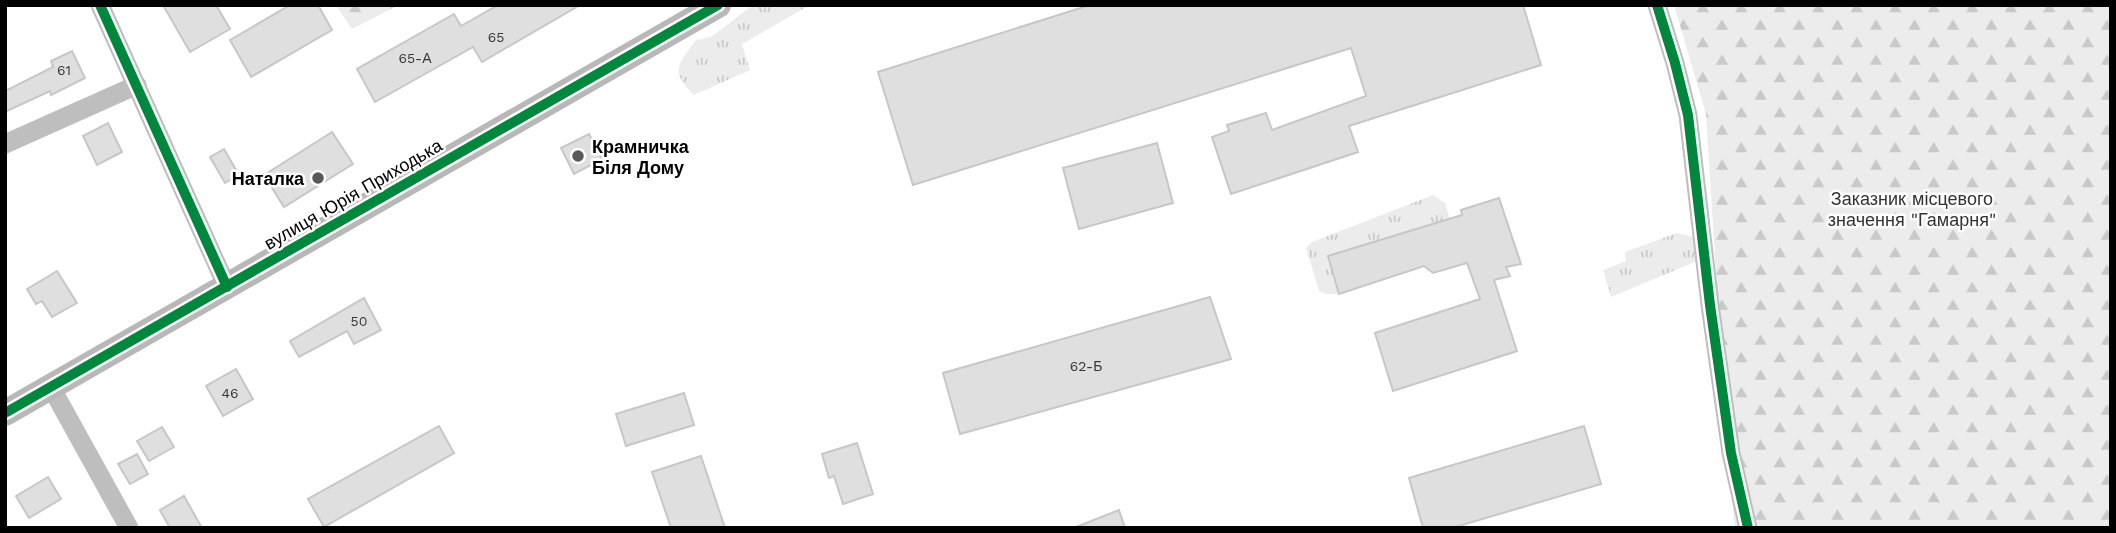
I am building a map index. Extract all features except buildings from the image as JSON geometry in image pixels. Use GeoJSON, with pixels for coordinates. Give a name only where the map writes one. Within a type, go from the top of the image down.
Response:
{"type":"FeatureCollection","features":[{"type":"Feature","properties":{"kind":"street"},"geometry":{"type":"LineString","coordinates":[[100,5],[227,287]]}},
{"type":"Feature","properties":{"kind":"street","name":"вулиця Юрія Приходька"},"geometry":{"type":"LineString","coordinates":[[5,413],[718,5]]}},
{"type":"Feature","properties":{"kind":"street"},"geometry":{"type":"LineString","coordinates":[[1657,5],[1688,114],[1710,305],[1731,453],[1748,528]]}},
{"type":"Feature","properties":{"kind":"street"},"geometry":{"type":"LineString","coordinates":[[5,144],[137,85]]}},
{"type":"Feature","properties":{"kind":"street"},"geometry":{"type":"LineString","coordinates":[[51,387],[129,528]]}},
{"type":"Feature","properties":{"kind":"green space"},"geometry":{"type":"Polygon","coordinates":[[[336,5],[398,5],[352,29],[336,5]]]}},
{"type":"Feature","properties":{"kind":"green space"},"geometry":{"type":"Polygon","coordinates":[[[753,5],[810,5],[742,44],[750,70],[694,95],[681,80],[681,62],[696,40],[711,37],[753,5]]]}},
{"type":"Feature","properties":{"kind":"green space","name":"Заказник місцевого значення \"Гамарня\""},"geometry":{"type":"Polygon","coordinates":[[[1674,5],[2111,5],[2111,528],[1735,528],[1723,421],[1706,114],[1674,5]]]}},
{"type":"Feature","properties":{"kind":"green space"},"geometry":{"type":"Polygon","coordinates":[[[1433,195],[1445,203],[1450,219],[1328,256],[1339,294],[1319,291],[1306,248],[1312,242],[1433,195]]]}},
{"type":"Feature","properties":{"kind":"green space"},"geometry":{"type":"Polygon","coordinates":[[[1677,233],[1694,237],[1702,259],[1611,297],[1603,270],[1626,261],[1625,252],[1677,233]]]}},
{"type":"Feature","properties":{"kind":"cycle path"},"geometry":{"type":"LineString","coordinates":[[100,5],[227,287]]}},
{"type":"Feature","properties":{"kind":"cycle path"},"geometry":{"type":"LineString","coordinates":[[5,413],[718,5]]}},
{"type":"Feature","properties":{"kind":"cycle path"},"geometry":{"type":"LineString","coordinates":[[1657,5],[1688,115],[1710,305],[1731,453],[1748,528]]}},
{"type":"Feature","properties":{"kind":"place","name":"Крамничка Біля Дому"},"geometry":{"type":"Point","coordinates":[578,156]}},
{"type":"Feature","properties":{"kind":"place","name":"Наталка"},"geometry":{"type":"Point","coordinates":[318,178]}}]}
